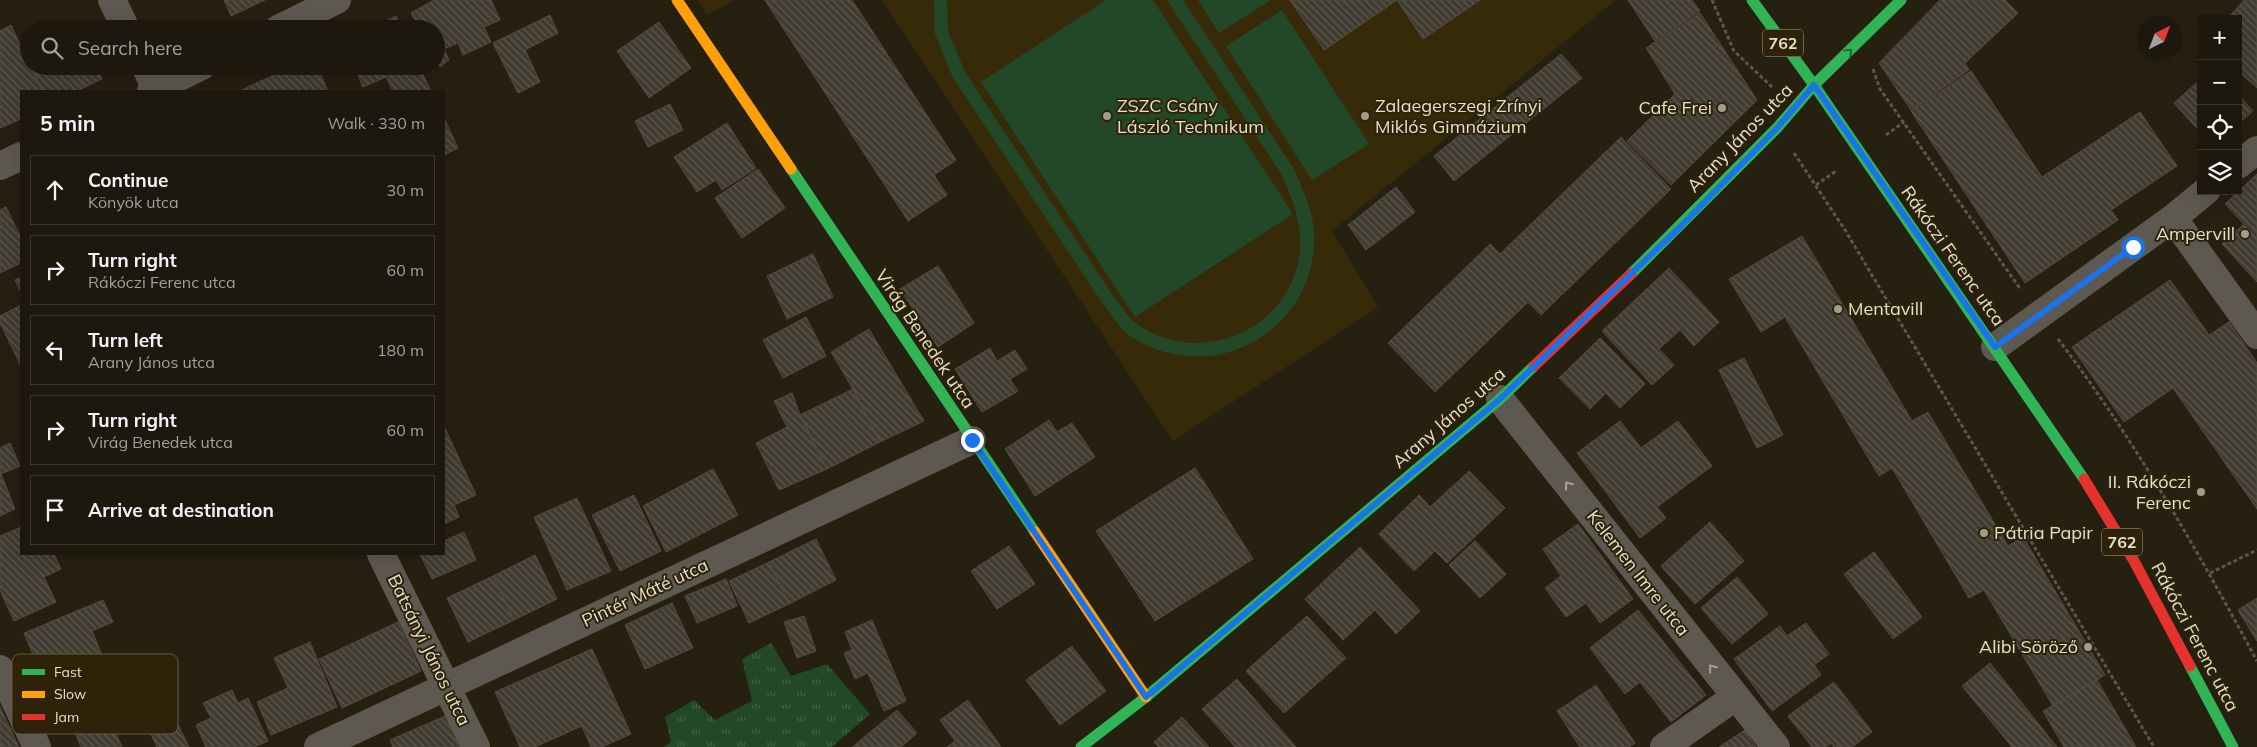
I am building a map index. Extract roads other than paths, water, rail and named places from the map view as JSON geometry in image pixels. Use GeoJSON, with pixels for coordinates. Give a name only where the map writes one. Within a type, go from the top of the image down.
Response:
{"type":"FeatureCollection","features":[{"type":"Feature","properties":{"kind":"street"},"geometry":{"type":"LineString","coordinates":[[112,0],[122,20]]}},
{"type":"Feature","properties":{"kind":"street"},"geometry":{"type":"LineString","coordinates":[[296,20],[336,0]]}},
{"type":"Feature","properties":{"kind":"street","name":"Virág Benedek utca"},"geometry":{"type":"LineString","coordinates":[[677,0],[1146,697]]}},
{"type":"Feature","properties":{"kind":"street","name":"Rákóczi Ferenc utca"},"geometry":{"type":"LineString","coordinates":[[1752,0],[1814,85],[2071,458],[2134,561],[2233,747]]}},
{"type":"Feature","properties":{"kind":"street","name":"Arany János utca"},"geometry":{"type":"LineString","coordinates":[[1081,747],[1146,697],[1500,399],[1679,228],[1777,128],[1814,85],[1901,0]]}},
{"type":"Feature","properties":{"kind":"street"},"geometry":{"type":"LineString","coordinates":[[152,84],[177,75]]}},
{"type":"Feature","properties":{"kind":"street"},"geometry":{"type":"LineString","coordinates":[[2242,162],[2257,150]]}},
{"type":"Feature","properties":{"kind":"street"},"geometry":{"type":"LineString","coordinates":[[0,166],[20,156]]}},
{"type":"Feature","properties":{"kind":"street"},"geometry":{"type":"LineString","coordinates":[[1995,347],[2173,218],[2201,195]]}},
{"type":"Feature","properties":{"kind":"street"},"geometry":{"type":"LineString","coordinates":[[2173,218],[2257,335]]}},
{"type":"Feature","properties":{"kind":"street","name":"Kelemen Imre utca"},"geometry":{"type":"LineString","coordinates":[[1500,399],[1776,747]]}},
{"type":"Feature","properties":{"kind":"street","name":"Pintér Máté utca"},"geometry":{"type":"LineString","coordinates":[[318,747],[972,440]]}},
{"type":"Feature","properties":{"kind":"street","name":"Batsányi János utca"},"geometry":{"type":"LineString","coordinates":[[381,555],[476,747]]}},
{"type":"Feature","properties":{"kind":"street"},"geometry":{"type":"LineString","coordinates":[[0,669],[12,694]]}},
{"type":"Feature","properties":{"kind":"street"},"geometry":{"type":"LineString","coordinates":[[1664,747],[1735,697]]}},
{"type":"Feature","properties":{"kind":"street"},"geometry":{"type":"LineString","coordinates":[[31,734],[37,747]]}},
{"type":"Feature","properties":{"kind":"place","name":"Cafe Frei"},"geometry":{"type":"Point","coordinates":[1722,108]}},
{"type":"Feature","properties":{"kind":"place","name":"ZSZC Csány László Technikum"},"geometry":{"type":"Point","coordinates":[1107,116]}},
{"type":"Feature","properties":{"kind":"place","name":"Zalaegerszegi Zrínyi Miklós Gimnázium"},"geometry":{"type":"Point","coordinates":[1365,116]}},
{"type":"Feature","properties":{"kind":"place","name":"Ampervill"},"geometry":{"type":"Point","coordinates":[2245,234]}},
{"type":"Feature","properties":{"kind":"place","name":"Mentavill"},"geometry":{"type":"Point","coordinates":[1838,309]}},
{"type":"Feature","properties":{"kind":"place","name":"II. Rákóczi Ferenc"},"geometry":{"type":"Point","coordinates":[2201,492]}},
{"type":"Feature","properties":{"kind":"place","name":"Pátria Papir"},"geometry":{"type":"Point","coordinates":[1984,533]}},
{"type":"Feature","properties":{"kind":"place","name":"Alibi Söröző"},"geometry":{"type":"Point","coordinates":[2088,647]}}]}
